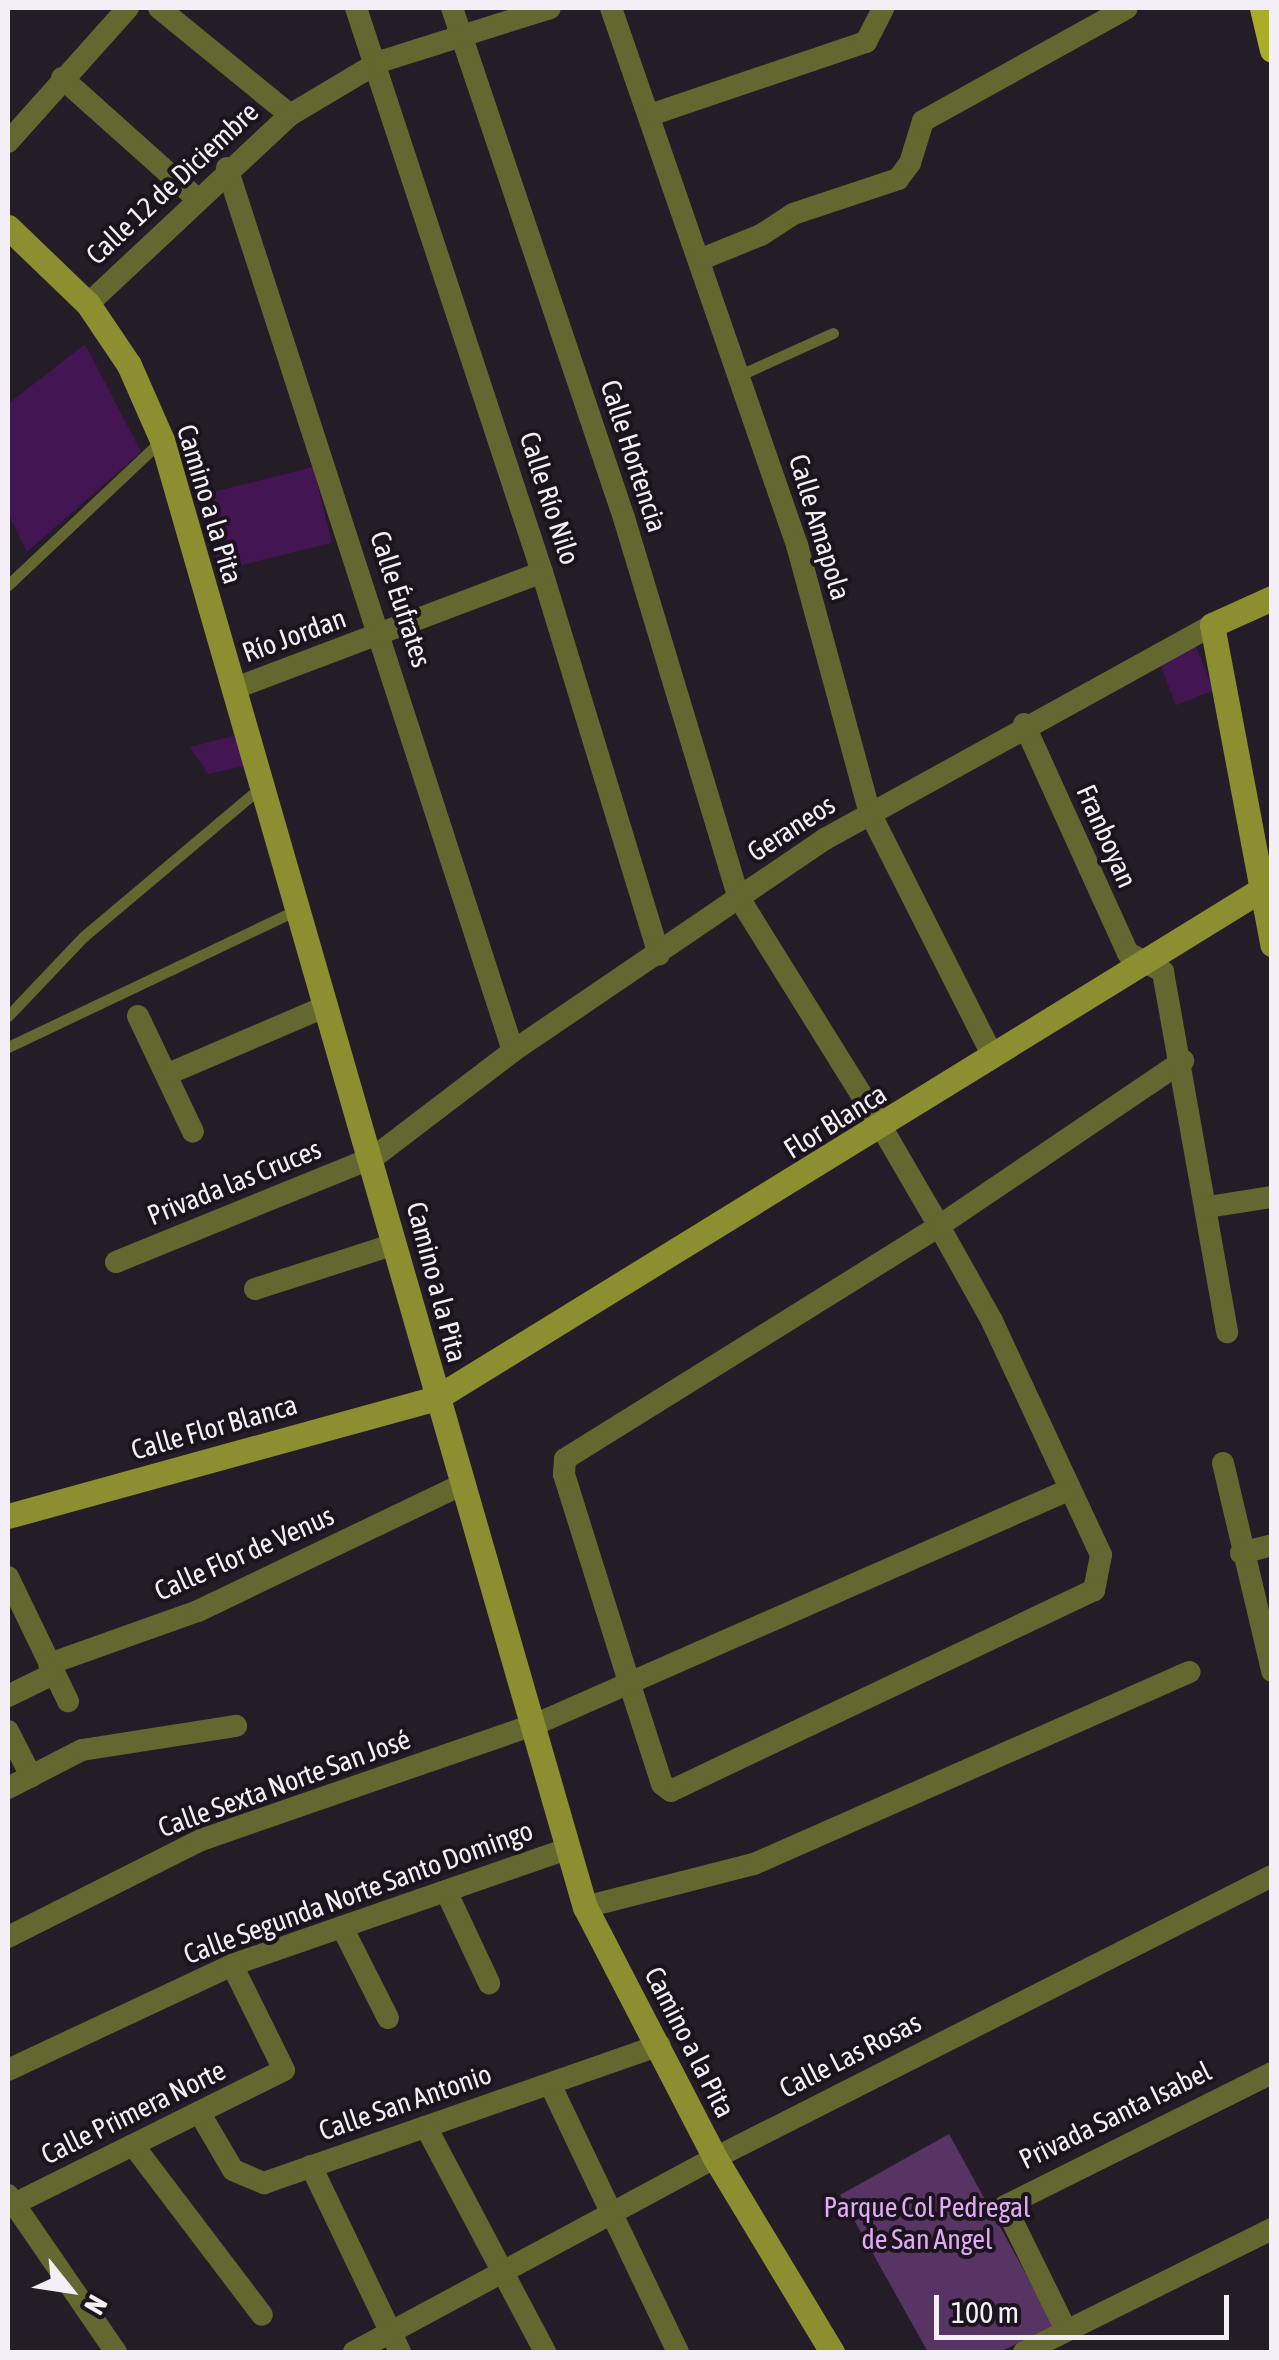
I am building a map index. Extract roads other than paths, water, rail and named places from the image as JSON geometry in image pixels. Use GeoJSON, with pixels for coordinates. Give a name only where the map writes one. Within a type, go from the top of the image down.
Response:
{"type":"FeatureCollection","features":[{"type":"Feature","properties":{"kind":"main road"},"geometry":{"type":"LineString","coordinates":[[1262,8],[1272,50]]}},
{"type":"Feature","properties":{"kind":"street"},"geometry":{"type":"LineString","coordinates":[[8,142],[128,8]]}},
{"type":"Feature","properties":{"kind":"street"},"geometry":{"type":"LineString","coordinates":[[159,8],[290,115]]}},
{"type":"Feature","properties":{"kind":"street","name":"Calle Río Nilo"},"geometry":{"type":"LineString","coordinates":[[356,8],[379,62],[659,954]]}},
{"type":"Feature","properties":{"kind":"street","name":"Calle Hortencia"},"geometry":{"type":"LineString","coordinates":[[452,8],[624,518],[739,898],[882,1128],[992,1321],[1066,1491],[1100,1555],[1094,1590],[680,1792],[662,1784],[630,1685]]}},
{"type":"Feature","properties":{"kind":"street","name":"Calle 12 de Diciembre"},"geometry":{"type":"LineString","coordinates":[[88,304],[195,197],[290,115],[379,62],[550,8]]}},
{"type":"Feature","properties":{"kind":"street","name":"Calle Amapola"},"geometry":{"type":"LineString","coordinates":[[611,8],[653,114],[798,546],[870,813],[992,1055]]}},
{"type":"Feature","properties":{"kind":"street"},"geometry":{"type":"LineString","coordinates":[[653,114],[866,42],[882,8]]}},
{"type":"Feature","properties":{"kind":"street"},"geometry":{"type":"LineString","coordinates":[[699,260],[761,236],[793,214],[898,179],[910,164],[923,121],[1127,8]]}},
{"type":"Feature","properties":{"kind":"street"},"geometry":{"type":"LineString","coordinates":[[62,78],[195,197]]}},
{"type":"Feature","properties":{"kind":"street","name":"Calle Éufrates"},"geometry":{"type":"LineString","coordinates":[[227,168],[382,636],[513,1051]]}},
{"type":"Feature","properties":{"kind":"street","name":"Camino a la Pita"},"geometry":{"type":"LineString","coordinates":[[8,227],[88,304],[129,365],[162,440],[260,788],[374,1157],[459,1486],[534,1725],[585,1907],[660,2045],[715,2158],[832,2352]]}},
{"type":"Feature","properties":{"kind":"street","name":"Río Jordan"},"geometry":{"type":"LineString","coordinates":[[233,689],[382,636],[542,572]]}},
{"type":"Feature","properties":{"kind":"street","name":"Geraneos"},"geometry":{"type":"LineString","coordinates":[[374,1157],[513,1051],[870,813],[1024,724],[1212,625],[1272,598]]}},
{"type":"Feature","properties":{"kind":"street"},"geometry":{"type":"LineString","coordinates":[[1212,625],[1272,944]]}},
{"type":"Feature","properties":{"kind":"street","name":"Franboyan"},"geometry":{"type":"LineString","coordinates":[[1024,724],[1128,953],[1163,972],[1183,1061],[1226,1332]]}},
{"type":"Feature","properties":{"kind":"street","name":"Flor Blanca"},"geometry":{"type":"LineString","coordinates":[[436,1398],[882,1128],[992,1055],[1262,889]]}},
{"type":"Feature","properties":{"kind":"street"},"geometry":{"type":"LineString","coordinates":[[168,1074],[327,1006]]}},
{"type":"Feature","properties":{"kind":"street"},"geometry":{"type":"LineString","coordinates":[[138,1016],[193,1132]]}},
{"type":"Feature","properties":{"kind":"street"},"geometry":{"type":"LineString","coordinates":[[630,1685],[564,1474],[565,1459],[939,1226],[1183,1061]]}},
{"type":"Feature","properties":{"kind":"street","name":"Privada las Cruces"},"geometry":{"type":"LineString","coordinates":[[116,1262],[374,1157]]}},
{"type":"Feature","properties":{"kind":"street"},"geometry":{"type":"LineString","coordinates":[[1208,1207],[1272,1197]]}},
{"type":"Feature","properties":{"kind":"street"},"geometry":{"type":"LineString","coordinates":[[256,1289],[395,1244]]}},
{"type":"Feature","properties":{"kind":"street","name":"Calle Flor Blanca"},"geometry":{"type":"LineString","coordinates":[[8,1516],[436,1398]]}},
{"type":"Feature","properties":{"kind":"street"},"geometry":{"type":"LineString","coordinates":[[1223,1463],[1241,1553],[1272,1671]]}},
{"type":"Feature","properties":{"kind":"street","name":"Calle Flor de Venus"},"geometry":{"type":"LineString","coordinates":[[8,1696],[51,1669],[198,1612],[459,1486]]}},
{"type":"Feature","properties":{"kind":"street","name":"Calle Sexta Norte San José"},"geometry":{"type":"LineString","coordinates":[[8,1937],[201,1840],[534,1725],[1066,1491]]}},
{"type":"Feature","properties":{"kind":"street"},"geometry":{"type":"LineString","coordinates":[[1241,1553],[1272,1545]]}},
{"type":"Feature","properties":{"kind":"street"},"geometry":{"type":"LineString","coordinates":[[8,1577],[68,1701]]}},
{"type":"Feature","properties":{"kind":"street"},"geometry":{"type":"LineString","coordinates":[[585,1907],[754,1864],[1190,1672]]}},
{"type":"Feature","properties":{"kind":"street"},"geometry":{"type":"LineString","coordinates":[[8,1788],[92,1747],[236,1726]]}},
{"type":"Feature","properties":{"kind":"street"},"geometry":{"type":"LineString","coordinates":[[8,1732],[31,1776]]}},
{"type":"Feature","properties":{"kind":"street","name":"Calle Segunda Norte Santo Domingo"},"geometry":{"type":"LineString","coordinates":[[8,2070],[232,1965],[566,1849]]}},
{"type":"Feature","properties":{"kind":"street","name":"Calle Las Rosas"},"geometry":{"type":"LineString","coordinates":[[354,2352],[395,2343],[504,2272],[715,2158],[1272,1876]]}},
{"type":"Feature","properties":{"kind":"street"},"geometry":{"type":"LineString","coordinates":[[446,1891],[489,1982]]}},
{"type":"Feature","properties":{"kind":"street"},"geometry":{"type":"LineString","coordinates":[[342,1927],[388,2018]]}},
{"type":"Feature","properties":{"kind":"street","name":"Calle Primera Norte"},"geometry":{"type":"LineString","coordinates":[[10,2202],[284,2070],[232,1965]]}},
{"type":"Feature","properties":{"kind":"street","name":"Calle San Antonio"},"geometry":{"type":"LineString","coordinates":[[199,2112],[233,2170],[249,2181],[311,2166],[660,2045]]}},
{"type":"Feature","properties":{"kind":"street","name":"Privada Santa Isabel"},"geometry":{"type":"LineString","coordinates":[[1066,2330],[1005,2206],[1272,2073]]}},
{"type":"Feature","properties":{"kind":"street"},"geometry":{"type":"LineString","coordinates":[[550,2084],[678,2352]]}},
{"type":"Feature","properties":{"kind":"street"},"geometry":{"type":"LineString","coordinates":[[426,2126],[544,2352]]}},
{"type":"Feature","properties":{"kind":"street"},"geometry":{"type":"LineString","coordinates":[[133,2145],[262,2314]]}},
{"type":"Feature","properties":{"kind":"street"},"geometry":{"type":"LineString","coordinates":[[311,2166],[395,2343]]}},
{"type":"Feature","properties":{"kind":"street"},"geometry":{"type":"LineString","coordinates":[[10,2202],[116,2352]]}},
{"type":"Feature","properties":{"kind":"street"},"geometry":{"type":"LineString","coordinates":[[1024,2352],[1272,2229]]}},
{"type":"Feature","properties":{"kind":"lane"},"geometry":{"type":"LineString","coordinates":[[740,375],[833,333]]}},
{"type":"Feature","properties":{"kind":"lane"},"geometry":{"type":"LineString","coordinates":[[8,585],[162,440]]}},
{"type":"Feature","properties":{"kind":"lane"},"geometry":{"type":"LineString","coordinates":[[8,1016],[83,937],[260,788]]}},
{"type":"Feature","properties":{"kind":"lane"},"geometry":{"type":"LineString","coordinates":[[8,1048],[298,910]]}},
{"type":"Feature","properties":{"kind":"park label","name":"Parque Col Pedregal de San Angel"},"geometry":{"type":"Point","coordinates":[927,2223]}}]}
